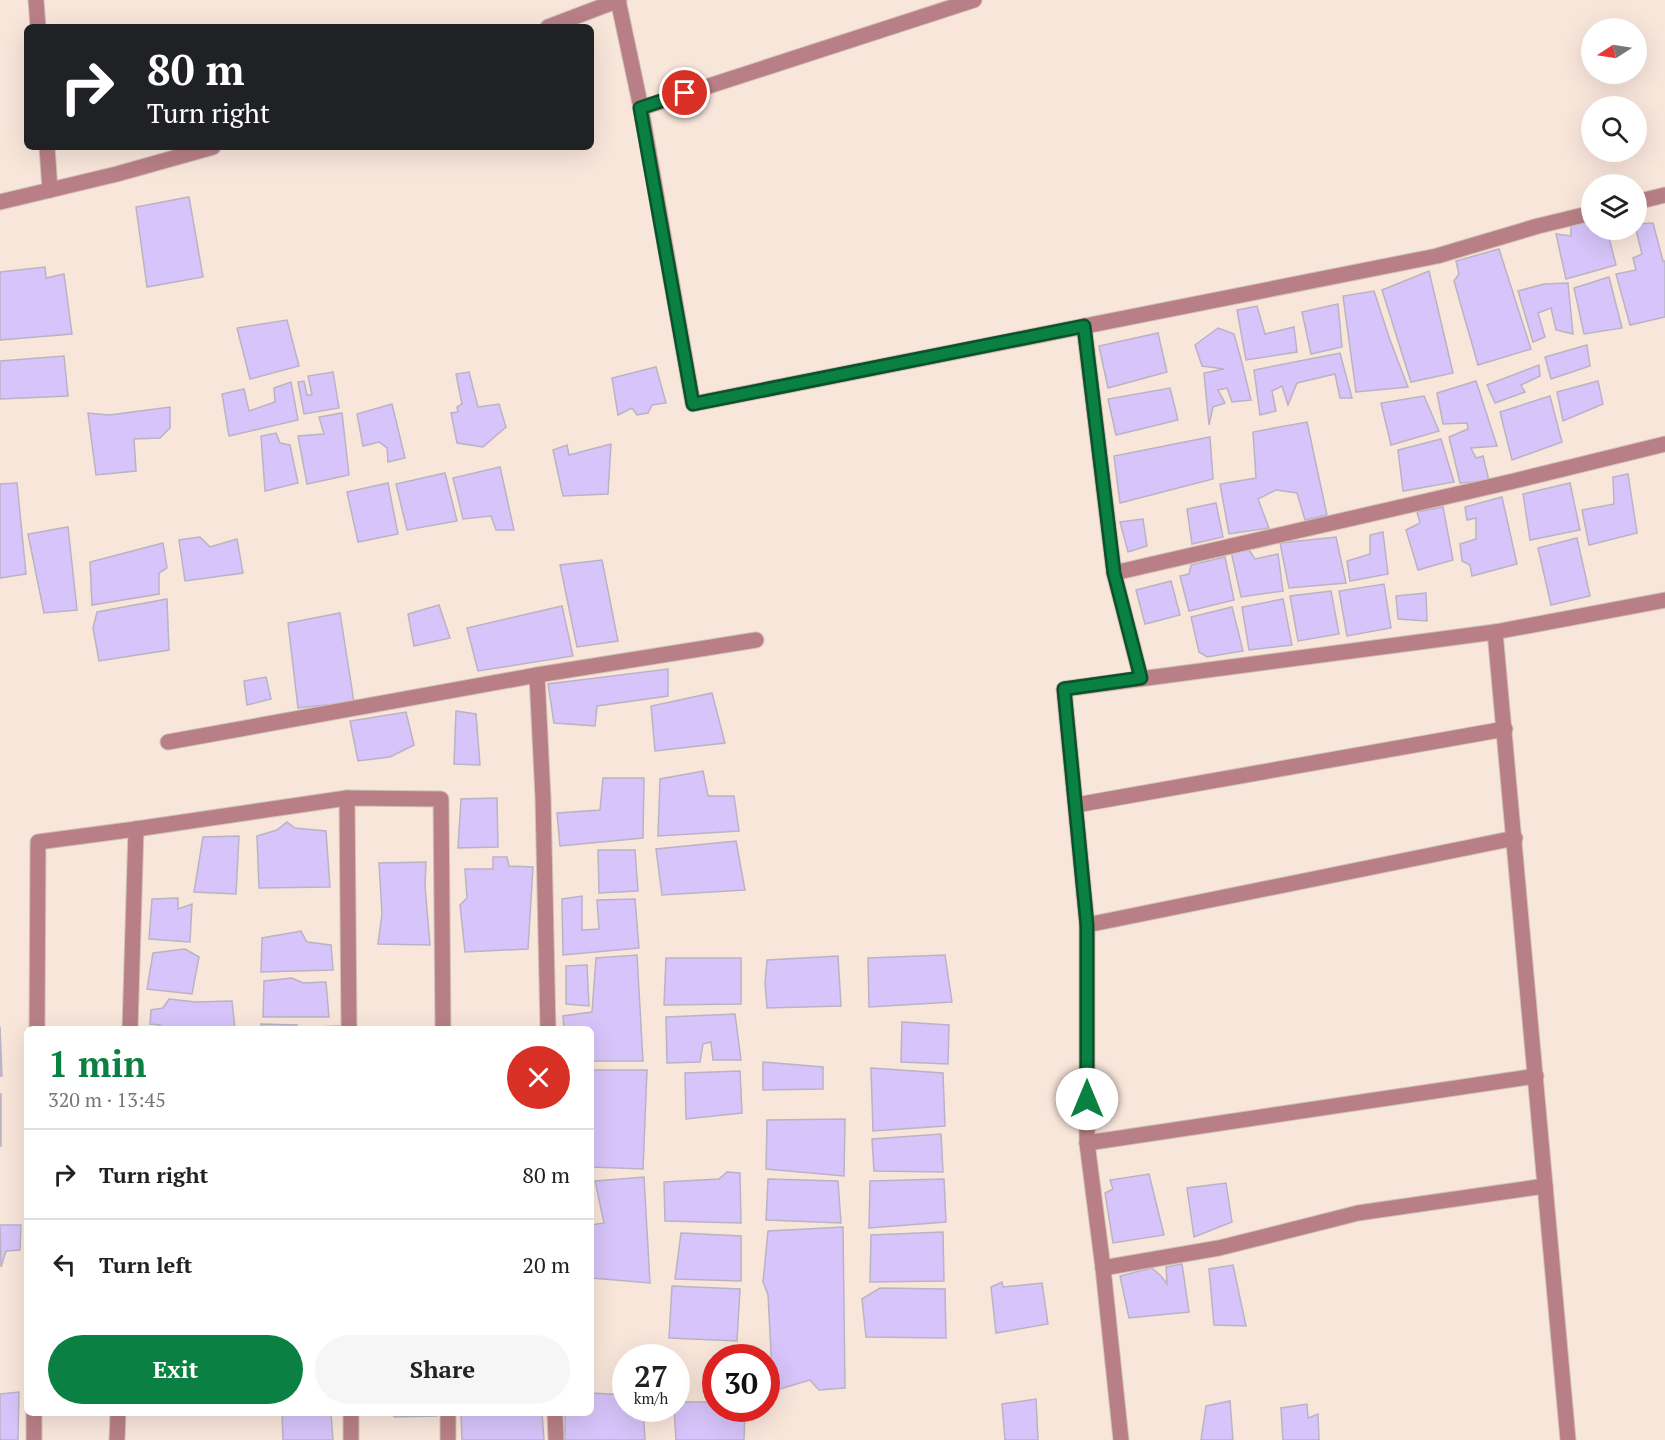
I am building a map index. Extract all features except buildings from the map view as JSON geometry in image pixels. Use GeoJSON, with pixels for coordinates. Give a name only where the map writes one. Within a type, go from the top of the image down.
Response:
{"type":"FeatureCollection","features":[{"type":"Feature","properties":{"kind":"street"},"geometry":{"type":"LineString","coordinates":[[36,0],[38,24]]}},
{"type":"Feature","properties":{"kind":"street"},"geometry":{"type":"LineString","coordinates":[[556,24],[619,0],[693,404],[1437,256],[1581,216]]}},
{"type":"Feature","properties":{"kind":"street"},"geometry":{"type":"LineString","coordinates":[[640,108],[974,0]]}},
{"type":"Feature","properties":{"kind":"street"},"geometry":{"type":"LineString","coordinates":[[47,150],[50,190]]}},
{"type":"Feature","properties":{"kind":"street"},"geometry":{"type":"LineString","coordinates":[[0,202],[117,174],[202,150]]}},
{"type":"Feature","properties":{"kind":"street"},"geometry":{"type":"LineString","coordinates":[[1647,199],[1665,195]]}},
{"type":"Feature","properties":{"kind":"street"},"geometry":{"type":"LineString","coordinates":[[1084,326],[1114,573],[1141,678]]}},
{"type":"Feature","properties":{"kind":"street"},"geometry":{"type":"LineString","coordinates":[[1114,573],[1514,482],[1665,444]]}},
{"type":"Feature","properties":{"kind":"street"},"geometry":{"type":"LineString","coordinates":[[1120,1440],[1103,1268],[1087,1143],[1087,925],[1064,689],[1496,632],[1665,600]]}},
{"type":"Feature","properties":{"kind":"street"},"geometry":{"type":"LineString","coordinates":[[1496,632],[1568,1440]]}},
{"type":"Feature","properties":{"kind":"street"},"geometry":{"type":"LineString","coordinates":[[168,742],[537,675],[756,640]]}},
{"type":"Feature","properties":{"kind":"street"},"geometry":{"type":"LineString","coordinates":[[537,675],[543,798],[548,1026]]}},
{"type":"Feature","properties":{"kind":"street"},"geometry":{"type":"LineString","coordinates":[[1076,805],[1505,729]]}},
{"type":"Feature","properties":{"kind":"street"},"geometry":{"type":"LineString","coordinates":[[347,798],[349,1026]]}},
{"type":"Feature","properties":{"kind":"street"},"geometry":{"type":"LineString","coordinates":[[37,1026],[38,842],[347,798],[441,799],[443,1026]]}},
{"type":"Feature","properties":{"kind":"street"},"geometry":{"type":"LineString","coordinates":[[130,1026],[136,829]]}},
{"type":"Feature","properties":{"kind":"street"},"geometry":{"type":"LineString","coordinates":[[1087,925],[1515,838]]}},
{"type":"Feature","properties":{"kind":"street"},"geometry":{"type":"LineString","coordinates":[[1087,1143],[1536,1076]]}},
{"type":"Feature","properties":{"kind":"street"},"geometry":{"type":"LineString","coordinates":[[1103,1268],[1219,1248],[1358,1213],[1545,1186]]}},
{"type":"Feature","properties":{"kind":"street"},"geometry":{"type":"LineString","coordinates":[[34,1416],[34,1440]]}},
{"type":"Feature","properties":{"kind":"street"},"geometry":{"type":"LineString","coordinates":[[117,1440],[118,1416]]}},
{"type":"Feature","properties":{"kind":"street"},"geometry":{"type":"LineString","coordinates":[[351,1416],[351,1440]]}},
{"type":"Feature","properties":{"kind":"street"},"geometry":{"type":"LineString","coordinates":[[448,1416],[448,1440]]}},
{"type":"Feature","properties":{"kind":"street"},"geometry":{"type":"LineString","coordinates":[[555,1416],[556,1440]]}},
{"type":"Feature","properties":{"kind":"route"},"geometry":{"type":"LineString","coordinates":[[685,93],[640,108],[693,404],[1084,326],[1114,573],[1141,678],[1064,689],[1087,925],[1087,1099]]}}]}
